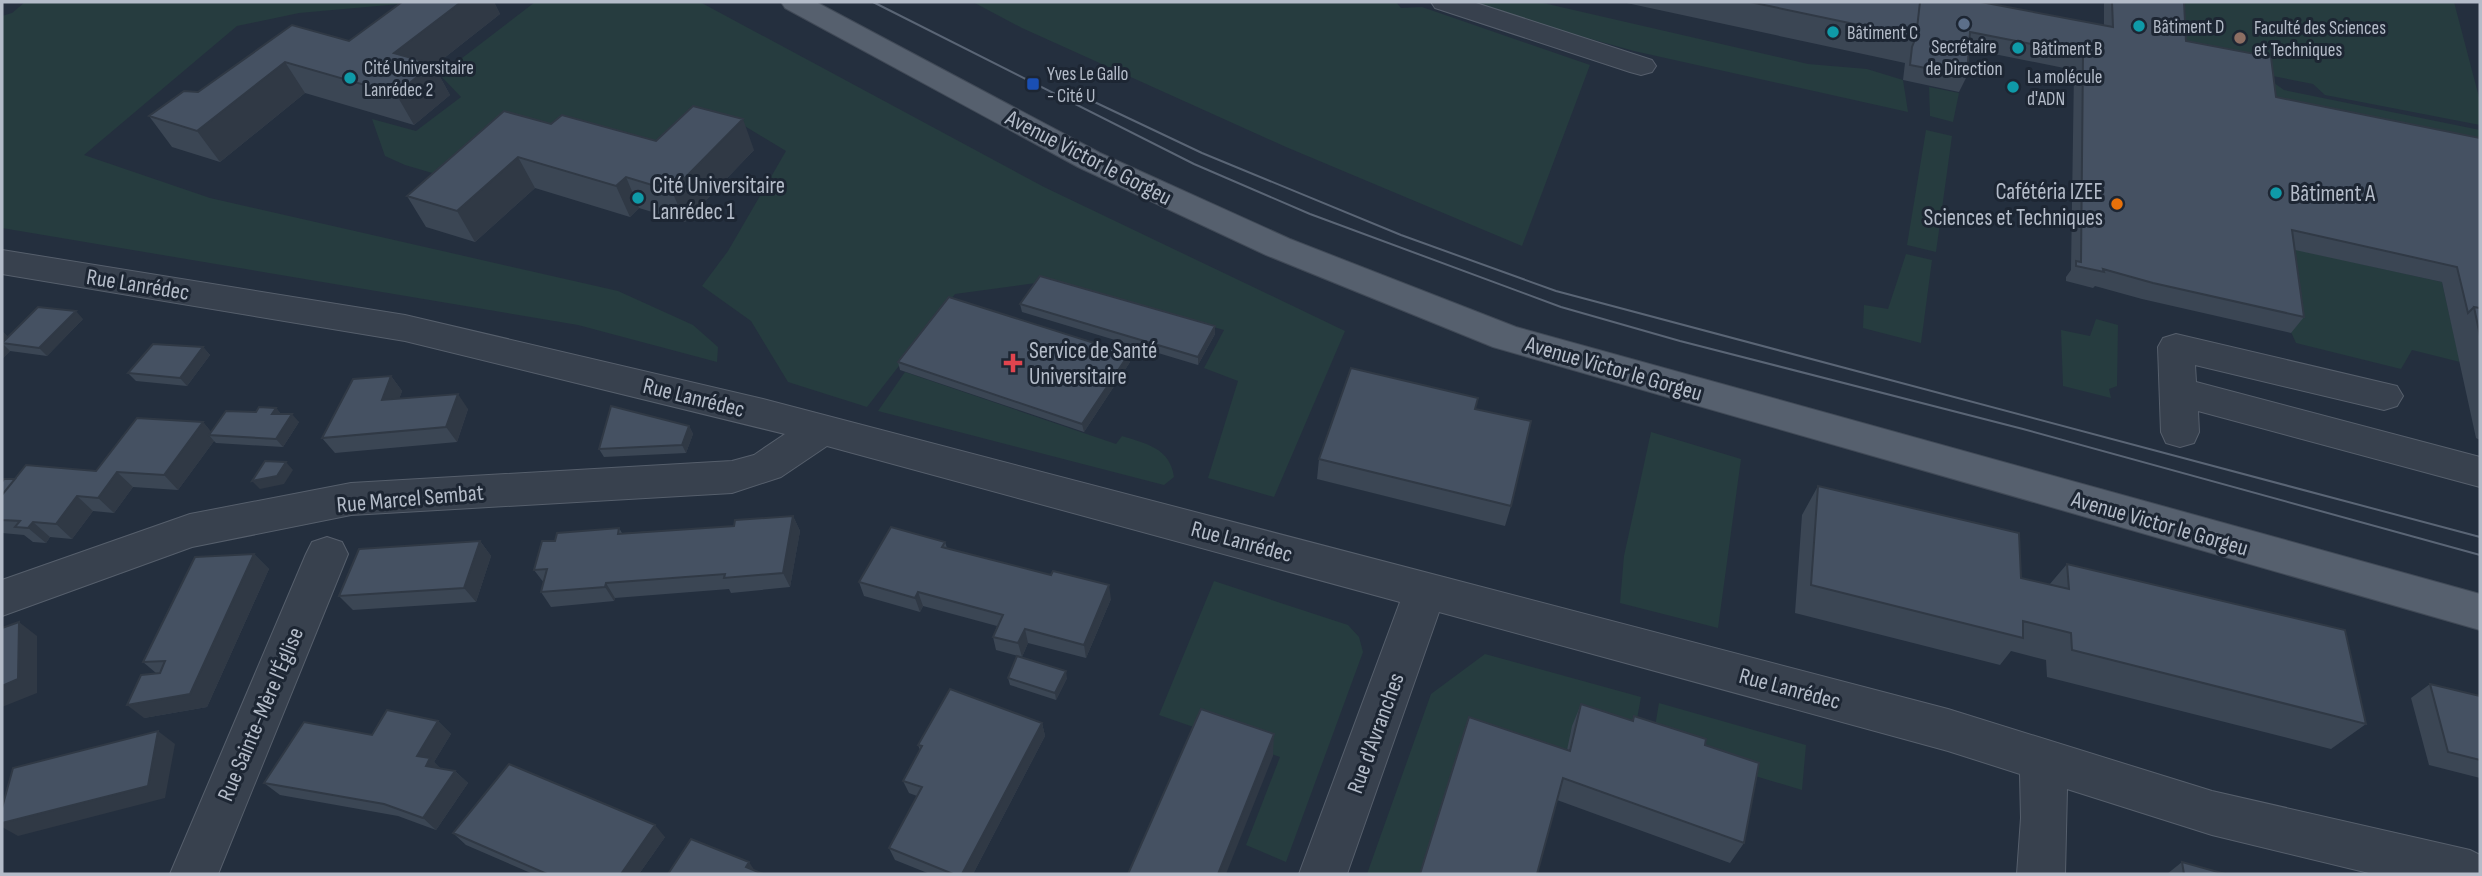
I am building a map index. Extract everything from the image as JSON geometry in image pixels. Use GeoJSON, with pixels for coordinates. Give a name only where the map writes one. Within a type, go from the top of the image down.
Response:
{"type":"FeatureCollection","features":[{"type":"Feature","properties":{"kind":"main road","name":"Avenue Victor le Gorgeu"},"geometry":{"type":"LineString","coordinates":[[795,2],[1089,160],[1278,247],[1481,329],[2480,612]]}},
{"type":"Feature","properties":{"kind":"street"},"geometry":{"type":"LineString","coordinates":[[1445,2],[1641,66]]}},
{"type":"Feature","properties":{"kind":"street","name":"Rue Lanrédec"},"geometry":{"type":"LineString","coordinates":[[2,262],[405,328],[763,414],[1899,716],[2212,813],[2470,874]]}},
{"type":"Feature","properties":{"kind":"street"},"geometry":{"type":"LineString","coordinates":[[2180,432],[2176,347],[2384,396]]}},
{"type":"Feature","properties":{"kind":"street"},"geometry":{"type":"LineString","coordinates":[[2178,391],[2480,472]]}},
{"type":"Feature","properties":{"kind":"street","name":"Rue Marcel Sembat"},"geometry":{"type":"LineString","coordinates":[[2,598],[190,531],[351,499],[732,477],[766,466],[821,430]]}},
{"type":"Feature","properties":{"kind":"street","name":"Rue Sainte-Mère l'Église"},"geometry":{"type":"LineString","coordinates":[[194,874],[327,554]]}},
{"type":"Feature","properties":{"kind":"street","name":"Rue d'Avranches"},"geometry":{"type":"LineString","coordinates":[[1323,874],[1425,591]]}},
{"type":"Feature","properties":{"kind":"street"},"geometry":{"type":"LineString","coordinates":[[2041,874],[2045,818],[2043,760]]}},
{"type":"Feature","properties":{"kind":"green space"},"geometry":{"type":"Polygon","coordinates":[[[25,2],[422,2],[299,13],[237,26],[84,155],[210,198],[618,291],[693,325],[718,347],[717,362],[578,325],[2,228],[2,16],[12,13],[25,2]]]}},
{"type":"Feature","properties":{"kind":"green space"},"geometry":{"type":"Polygon","coordinates":[[[535,2],[700,2],[1044,187],[1345,331],[1274,497],[1208,478],[1238,381],[1204,368],[1224,330],[1050,281],[955,294],[867,407],[788,382],[751,321],[702,286],[728,251],[786,151],[723,113],[647,157],[463,182],[405,165],[385,156],[372,119],[416,131],[461,97],[440,75],[535,2]]]}},
{"type":"Feature","properties":{"kind":"green space"},"geometry":{"type":"Polygon","coordinates":[[[973,2],[1396,2],[1401,8],[1422,7],[1590,65],[1522,246],[1286,147],[1022,28],[973,2]]]}},
{"type":"Feature","properties":{"kind":"green space"},"geometry":{"type":"Polygon","coordinates":[[[1457,2],[1539,2],[1808,64],[1867,69],[1903,80],[1908,112],[1634,51],[1457,2]]]}},
{"type":"Feature","properties":{"kind":"green space"},"geometry":{"type":"Polygon","coordinates":[[[2173,2],[2454,2],[2480,101],[2480,125],[2325,95],[2313,84],[2176,57],[2173,2]]]}},
{"type":"Feature","properties":{"kind":"green space"},"geometry":{"type":"Polygon","coordinates":[[[2263,75],[2284,90],[2480,130],[2480,144],[2263,98],[2263,75]]]}},
{"type":"Feature","properties":{"kind":"green space"},"geometry":{"type":"Polygon","coordinates":[[[1929,87],[1959,93],[1953,122],[1930,116],[1929,87]]]}},
{"type":"Feature","properties":{"kind":"green space"},"geometry":{"type":"Polygon","coordinates":[[[1926,130],[1952,136],[1936,252],[1907,245],[1926,130]]]}},
{"type":"Feature","properties":{"kind":"green space"},"geometry":{"type":"Polygon","coordinates":[[[2280,246],[2442,282],[2460,362],[2412,350],[2401,369],[2296,343],[2291,332],[2280,246]]]}},
{"type":"Feature","properties":{"kind":"green space"},"geometry":{"type":"Polygon","coordinates":[[[1906,254],[1932,260],[1921,343],[1863,328],[1864,305],[1888,309],[1906,254]]]}},
{"type":"Feature","properties":{"kind":"green space"},"geometry":{"type":"Polygon","coordinates":[[[2096,319],[2118,325],[2117,386],[2109,389],[2111,398],[2063,386],[2061,330],[2090,336],[2096,319]]]}},
{"type":"Feature","properties":{"kind":"green space"},"geometry":{"type":"Polygon","coordinates":[[[905,372],[1116,444],[1122,436],[1148,445],[1168,459],[1174,477],[1164,485],[878,411],[905,372]]]}},
{"type":"Feature","properties":{"kind":"green space"},"geometry":{"type":"Polygon","coordinates":[[[1651,432],[1741,459],[1718,628],[1620,603],[1624,556],[1651,432]]]}},
{"type":"Feature","properties":{"kind":"green space"},"geometry":{"type":"Polygon","coordinates":[[[1214,581],[1348,625],[1359,637],[1363,652],[1286,862],[1246,845],[1280,757],[1159,715],[1214,581]]]}},
{"type":"Feature","properties":{"kind":"green space"},"geometry":{"type":"Polygon","coordinates":[[[1485,654],[1641,697],[1633,741],[1561,772],[1463,739],[1420,874],[1367,874],[1431,694],[1485,654]]]}},
{"type":"Feature","properties":{"kind":"green space"},"geometry":{"type":"Polygon","coordinates":[[[1659,703],[1806,745],[1802,790],[1652,745],[1659,703]]]}},
{"type":"Feature","properties":{"kind":"building"},"geometry":{"type":"Polygon","coordinates":[[[402,2],[461,2],[394,53],[433,64],[396,94],[285,62],[197,131],[149,116],[184,91],[198,92],[292,25],[349,41],[402,2]]]}},
{"type":"Feature","properties":{"kind":"building"},"geometry":{"type":"Polygon","coordinates":[[[1750,2],[1920,2],[1916,37],[1750,2]]]}},
{"type":"Feature","properties":{"kind":"building","name":"Bâtiment A"},"geometry":{"type":"Polygon","coordinates":[[[1920,2],[1981,2],[2113,27],[2112,2],[2184,2],[2186,41],[2271,57],[2276,97],[2480,138],[2480,308],[2474,307],[2468,313],[2457,267],[2292,230],[2304,317],[2103,269],[2104,272],[2076,266],[2076,261],[2081,262],[2083,54],[1970,32],[1967,76],[1910,65],[1920,2]]]}},
{"type":"Feature","properties":{"kind":"building"},"geometry":{"type":"Polygon","coordinates":[[[693,106],[743,119],[672,191],[626,177],[616,186],[518,157],[457,211],[407,196],[504,111],[551,124],[562,115],[656,141],[693,106]]]}},
{"type":"Feature","properties":{"kind":"building","name":"Service de Santé Universitaire"},"geometry":{"type":"Polygon","coordinates":[[[1040,276],[1215,326],[1198,357],[1020,304],[1040,276]]]}},
{"type":"Feature","properties":{"kind":"building","name":"Service de Santé Universitaire"},"geometry":{"type":"Polygon","coordinates":[[[949,297],[1129,354],[1082,424],[898,362],[949,297]]]}},
{"type":"Feature","properties":{"kind":"building"},"geometry":{"type":"Polygon","coordinates":[[[38,307],[76,311],[39,348],[2,343],[38,307]]]}},
{"type":"Feature","properties":{"kind":"building"},"geometry":{"type":"Polygon","coordinates":[[[2474,307],[2480,308],[2480,336],[2474,307]]]}},
{"type":"Feature","properties":{"kind":"building"},"geometry":{"type":"Polygon","coordinates":[[[153,344],[203,347],[180,378],[128,373],[153,344]]]}},
{"type":"Feature","properties":{"kind":"building"},"geometry":{"type":"Polygon","coordinates":[[[1351,368],[1478,398],[1475,409],[1531,421],[1511,506],[1319,459],[1351,368]]]}},
{"type":"Feature","properties":{"kind":"building"},"geometry":{"type":"Polygon","coordinates":[[[391,376],[382,400],[458,394],[446,427],[322,438],[353,379],[391,376]]]}},
{"type":"Feature","properties":{"kind":"building"},"geometry":{"type":"Polygon","coordinates":[[[611,406],[689,426],[682,445],[599,449],[611,406]]]}},
{"type":"Feature","properties":{"kind":"building"},"geometry":{"type":"Polygon","coordinates":[[[259,407],[276,408],[272,414],[292,414],[276,439],[209,435],[226,411],[256,412],[259,407]]]}},
{"type":"Feature","properties":{"kind":"building"},"geometry":{"type":"Polygon","coordinates":[[[137,418],[203,422],[164,475],[117,472],[98,498],[77,496],[56,524],[33,522],[28,528],[15,527],[20,521],[2,520],[2,495],[26,465],[96,471],[137,418]]]}},
{"type":"Feature","properties":{"kind":"building"},"geometry":{"type":"Polygon","coordinates":[[[265,461],[286,462],[277,476],[252,481],[265,461]]]}},
{"type":"Feature","properties":{"kind":"building"},"geometry":{"type":"Polygon","coordinates":[[[4,479],[15,479],[2,495],[2,482],[4,479]]]}},
{"type":"Feature","properties":{"kind":"building"},"geometry":{"type":"Polygon","coordinates":[[[1818,486],[2019,533],[2021,578],[2069,589],[2067,564],[2345,630],[2366,724],[2072,650],[2071,633],[2023,621],[2023,638],[1811,585],[1818,486]]]}},
{"type":"Feature","properties":{"kind":"building"},"geometry":{"type":"Polygon","coordinates":[[[793,516],[783,573],[724,578],[725,574],[606,583],[605,587],[541,592],[547,569],[534,570],[542,541],[555,541],[557,533],[619,528],[618,534],[734,526],[735,520],[793,516]]]}},
{"type":"Feature","properties":{"kind":"building"},"geometry":{"type":"Polygon","coordinates":[[[891,527],[945,542],[942,547],[1051,575],[1053,571],[1109,585],[1084,645],[1025,629],[1018,643],[993,637],[1003,615],[918,592],[915,598],[859,582],[891,527]]]}},
{"type":"Feature","properties":{"kind":"building"},"geometry":{"type":"Polygon","coordinates":[[[480,541],[464,588],[339,596],[359,549],[480,541]]]}},
{"type":"Feature","properties":{"kind":"building"},"geometry":{"type":"Polygon","coordinates":[[[254,554],[190,694],[127,705],[141,675],[160,673],[165,661],[143,662],[195,557],[254,554]]]}},
{"type":"Feature","properties":{"kind":"building"},"geometry":{"type":"Polygon","coordinates":[[[19,622],[18,679],[2,686],[2,628],[19,622]]]}},
{"type":"Feature","properties":{"kind":"building"},"geometry":{"type":"Polygon","coordinates":[[[1017,656],[1066,671],[1055,693],[1008,678],[1017,656]]]}},
{"type":"Feature","properties":{"kind":"building"},"geometry":{"type":"Polygon","coordinates":[[[2430,684],[2480,696],[2480,760],[2448,752],[2430,684]]]}},
{"type":"Feature","properties":{"kind":"building"},"geometry":{"type":"Polygon","coordinates":[[[950,689],[1042,723],[962,874],[953,874],[889,848],[922,787],[903,781],[922,746],[918,745],[950,689]]]}},
{"type":"Feature","properties":{"kind":"building"},"geometry":{"type":"Polygon","coordinates":[[[1581,704],[1633,721],[1634,716],[1706,739],[1705,745],[1759,763],[1744,843],[1563,778],[1537,874],[1420,874],[1469,717],[1570,751],[1581,704]]]}},
{"type":"Feature","properties":{"kind":"building"},"geometry":{"type":"Polygon","coordinates":[[[1201,709],[1274,734],[1218,874],[1128,874],[1201,709]]]}},
{"type":"Feature","properties":{"kind":"building"},"geometry":{"type":"Polygon","coordinates":[[[387,710],[438,721],[417,756],[430,758],[426,766],[455,771],[423,818],[384,804],[264,783],[304,722],[372,735],[387,710]]]}},
{"type":"Feature","properties":{"kind":"building"},"geometry":{"type":"Polygon","coordinates":[[[158,731],[148,786],[2,823],[2,808],[13,768],[158,731]]]}},
{"type":"Feature","properties":{"kind":"building"},"geometry":{"type":"Polygon","coordinates":[[[509,764],[655,825],[621,874],[547,874],[453,833],[509,764]]]}},
{"type":"Feature","properties":{"kind":"building"},"geometry":{"type":"Polygon","coordinates":[[[691,839],[749,862],[746,867],[763,874],[668,874],[691,839]]]}},
{"type":"Feature","properties":{"kind":"building"},"geometry":{"type":"Polygon","coordinates":[[[2182,862],[2225,874],[2184,874],[2182,862]]]}},
{"type":"Feature","properties":{"kind":"tram line"},"geometry":{"type":"LineString","coordinates":[[873,2],[1194,164],[1310,214],[1561,307],[1680,341],[2023,429],[2480,555]]}},
{"type":"Feature","properties":{"kind":"tram line"},"geometry":{"type":"LineString","coordinates":[[1067,89],[1202,153],[1401,235],[1556,291],[2480,537]]}},
{"type":"Feature","properties":{"kind":"place","name":"Secrétaire de Direction"},"geometry":{"type":"Point","coordinates":[1964,24]}},
{"type":"Feature","properties":{"kind":"place","name":"Bâtiment D"},"geometry":{"type":"Point","coordinates":[2139,26]}},
{"type":"Feature","properties":{"kind":"place","name":"Bâtiment C"},"geometry":{"type":"Point","coordinates":[1833,32]}},
{"type":"Feature","properties":{"kind":"place","name":"Faculté des Sciences et Techniques"},"geometry":{"type":"Point","coordinates":[2240,38]}},
{"type":"Feature","properties":{"kind":"place","name":"Bâtiment B"},"geometry":{"type":"Point","coordinates":[2018,48]}},
{"type":"Feature","properties":{"kind":"place","name":"Cité Universitaire Lanrédec 2"},"geometry":{"type":"Point","coordinates":[350,78]}},
{"type":"Feature","properties":{"kind":"place","name":"Yves Le Gallo - Cité U"},"geometry":{"type":"Point","coordinates":[1033,84]}},
{"type":"Feature","properties":{"kind":"place","name":"La molécule d'ADN"},"geometry":{"type":"Point","coordinates":[2013,87]}},
{"type":"Feature","properties":{"kind":"place","name":"Bâtiment A"},"geometry":{"type":"Point","coordinates":[2276,193]}},
{"type":"Feature","properties":{"kind":"place","name":"Cité Universitaire Lanrédec 1"},"geometry":{"type":"Point","coordinates":[638,198]}},
{"type":"Feature","properties":{"kind":"place","name":"Cafétéria IZEE Sciences et Techniques"},"geometry":{"type":"Point","coordinates":[2117,204]}},
{"type":"Feature","properties":{"kind":"place","name":"Service de Santé Universitaire"},"geometry":{"type":"Point","coordinates":[1013,363]}}]}
